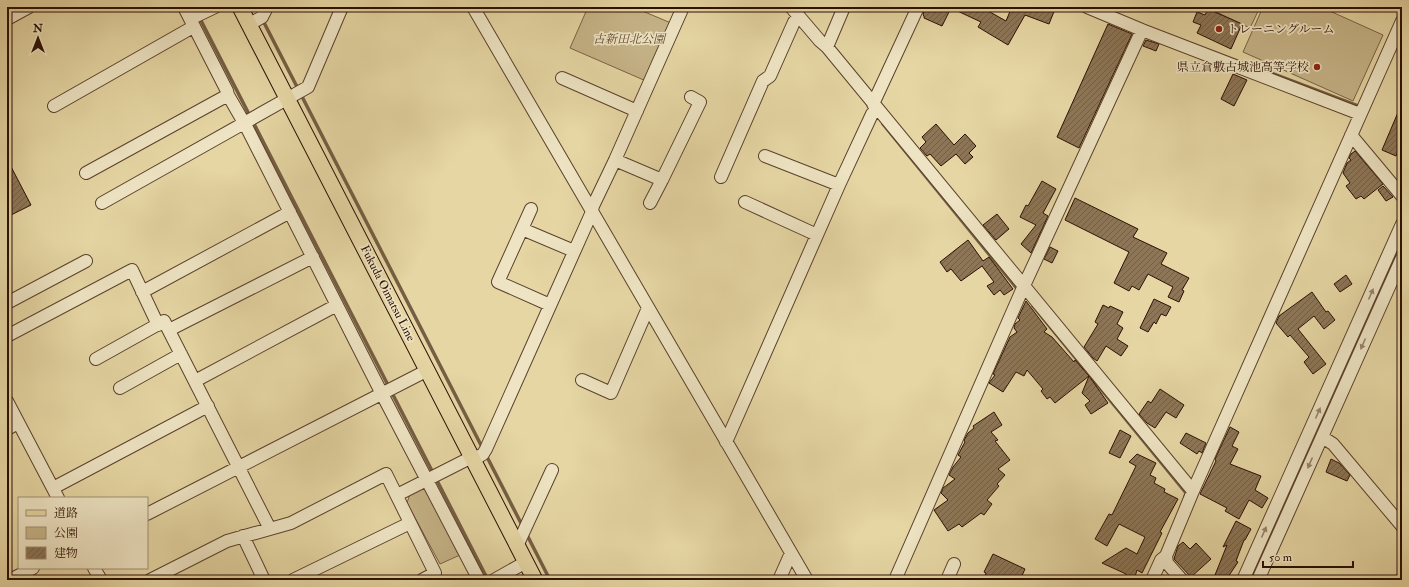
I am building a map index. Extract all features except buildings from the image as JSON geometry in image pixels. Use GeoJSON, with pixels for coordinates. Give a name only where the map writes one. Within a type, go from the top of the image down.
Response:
{"type":"FeatureCollection","features":[{"type":"Feature","properties":{"kind":"main road","name":"Fukuda Oimatsu Line"},"geometry":{"type":"LineString","coordinates":[[240,7],[259,17],[428,370],[479,455],[522,535],[526,562],[535,580]]}},
{"type":"Feature","properties":{"kind":"street"},"geometry":{"type":"LineString","coordinates":[[7,19],[29,7]]}},
{"type":"Feature","properties":{"kind":"street"},"geometry":{"type":"LineString","coordinates":[[184,7],[195,19],[228,95],[250,121],[290,212],[337,305],[387,391],[431,478],[479,580]]}},
{"type":"Feature","properties":{"kind":"street"},"geometry":{"type":"LineString","coordinates":[[54,106],[215,7]]}},
{"type":"Feature","properties":{"kind":"street"},"geometry":{"type":"LineString","coordinates":[[102,204],[308,87],[342,7]]}},
{"type":"Feature","properties":{"kind":"street"},"geometry":{"type":"LineString","coordinates":[[473,7],[593,206],[648,308],[728,438],[807,580]]}},
{"type":"Feature","properties":{"kind":"street"},"geometry":{"type":"LineString","coordinates":[[397,495],[479,455],[550,305],[683,7]]}},
{"type":"Feature","properties":{"kind":"street"},"geometry":{"type":"LineString","coordinates":[[827,47],[844,7]]}},
{"type":"Feature","properties":{"kind":"street"},"geometry":{"type":"LineString","coordinates":[[728,438],[918,7]]}},
{"type":"Feature","properties":{"kind":"street"},"geometry":{"type":"LineString","coordinates":[[1087,7],[1142,30],[1357,113]]}},
{"type":"Feature","properties":{"kind":"street"},"geometry":{"type":"LineString","coordinates":[[721,176],[763,81],[770,76],[795,16],[820,42],[827,47],[874,109],[1022,291],[1193,491]]}},
{"type":"Feature","properties":{"kind":"street"},"geometry":{"type":"LineString","coordinates":[[1152,580],[1164,558],[1352,132],[1357,113],[1402,21]]}},
{"type":"Feature","properties":{"kind":"street"},"geometry":{"type":"LineString","coordinates":[[895,580],[1022,291],[1142,30]]}},
{"type":"Feature","properties":{"kind":"street"},"geometry":{"type":"LineString","coordinates":[[562,78],[637,110]]}},
{"type":"Feature","properties":{"kind":"street"},"geometry":{"type":"LineString","coordinates":[[86,173],[228,95]]}},
{"type":"Feature","properties":{"kind":"street"},"geometry":{"type":"LineString","coordinates":[[650,203],[700,102],[691,97]]}},
{"type":"Feature","properties":{"kind":"street"},"geometry":{"type":"LineString","coordinates":[[1352,132],[1402,196]]}},
{"type":"Feature","properties":{"kind":"street"},"geometry":{"type":"LineString","coordinates":[[765,156],[839,185]]}},
{"type":"Feature","properties":{"kind":"street"},"geometry":{"type":"LineString","coordinates":[[615,160],[662,180]]}},
{"type":"Feature","properties":{"kind":"street"},"geometry":{"type":"LineString","coordinates":[[745,202],[817,235]]}},
{"type":"Feature","properties":{"kind":"street"},"geometry":{"type":"LineString","coordinates":[[531,209],[498,282],[550,305]]}},
{"type":"Feature","properties":{"kind":"street"},"geometry":{"type":"LineString","coordinates":[[142,292],[290,212]]}},
{"type":"Feature","properties":{"kind":"street"},"geometry":{"type":"LineString","coordinates":[[1243,580],[1402,224]]}},
{"type":"Feature","properties":{"kind":"street"},"geometry":{"type":"LineString","coordinates":[[522,229],[574,251]]}},
{"type":"Feature","properties":{"kind":"street"},"geometry":{"type":"LineString","coordinates":[[96,359],[313,257]]}},
{"type":"Feature","properties":{"kind":"street"},"geometry":{"type":"LineString","coordinates":[[1258,580],[1402,258]]}},
{"type":"Feature","properties":{"kind":"street"},"geometry":{"type":"LineString","coordinates":[[7,303],[86,261]]}},
{"type":"Feature","properties":{"kind":"street"},"geometry":{"type":"LineString","coordinates":[[7,336],[132,270],[142,292],[163,328],[181,354],[270,528]]}},
{"type":"Feature","properties":{"kind":"street"},"geometry":{"type":"LineString","coordinates":[[195,382],[337,305]]}},
{"type":"Feature","properties":{"kind":"street"},"geometry":{"type":"LineString","coordinates":[[582,380],[610,393],[648,308]]}},
{"type":"Feature","properties":{"kind":"street"},"geometry":{"type":"LineString","coordinates":[[120,388],[181,354]]}},
{"type":"Feature","properties":{"kind":"street"},"geometry":{"type":"LineString","coordinates":[[148,513],[428,370]]}},
{"type":"Feature","properties":{"kind":"street"},"geometry":{"type":"LineString","coordinates":[[7,401],[55,493],[208,406]]}},
{"type":"Feature","properties":{"kind":"street"},"geometry":{"type":"LineString","coordinates":[[7,429],[18,423]]}},
{"type":"Feature","properties":{"kind":"street"},"geometry":{"type":"LineString","coordinates":[[1322,436],[1333,444],[1402,526]]}},
{"type":"Feature","properties":{"kind":"street"},"geometry":{"type":"LineString","coordinates":[[522,535],[552,470]]}},
{"type":"Feature","properties":{"kind":"street"},"geometry":{"type":"LineString","coordinates":[[150,580],[227,540],[291,523],[386,474],[435,573],[422,580]]}},
{"type":"Feature","properties":{"kind":"street"},"geometry":{"type":"LineString","coordinates":[[293,580],[410,523]]}},
{"type":"Feature","properties":{"kind":"street"},"geometry":{"type":"LineString","coordinates":[[243,536],[264,580]]}},
{"type":"Feature","properties":{"kind":"street"},"geometry":{"type":"LineString","coordinates":[[779,580],[792,553]]}},
{"type":"Feature","properties":{"kind":"street"},"geometry":{"type":"LineString","coordinates":[[1164,558],[1167,564],[1182,580]]}},
{"type":"Feature","properties":{"kind":"street"},"geometry":{"type":"LineString","coordinates":[[494,580],[526,562]]}},
{"type":"Feature","properties":{"kind":"street"},"geometry":{"type":"LineString","coordinates":[[947,580],[954,564]]}},
{"type":"Feature","properties":{"kind":"street"},"geometry":{"type":"LineString","coordinates":[[10,580],[31,569]]}},
{"type":"Feature","properties":{"kind":"street"},"geometry":{"type":"LineString","coordinates":[[95,569],[101,580]]}},
{"type":"Feature","properties":{"kind":"green space","name":"古新田北公園"},"geometry":{"type":"Polygon","coordinates":[[[588,7],[633,7],[671,23],[646,81],[570,48],[588,7]]]}},
{"type":"Feature","properties":{"kind":"green space"},"geometry":{"type":"Polygon","coordinates":[[[1206,7],[1260,7],[1250,28],[1206,7]]]}},
{"type":"Feature","properties":{"kind":"green space"},"geometry":{"type":"Polygon","coordinates":[[[1263,7],[1321,7],[1383,35],[1353,101],[1243,52],[1263,7]]]}},
{"type":"Feature","properties":{"kind":"green space"},"geometry":{"type":"Polygon","coordinates":[[[424,488],[460,555],[440,564],[407,503],[410,494],[424,488]]]}},
{"type":"Feature","properties":{"kind":"waterway"},"geometry":{"type":"LineString","coordinates":[[194,7],[488,580]]}},
{"type":"Feature","properties":{"kind":"waterway"},"geometry":{"type":"LineString","coordinates":[[256,7],[483,449]]}},
{"type":"Feature","properties":{"kind":"waterway"},"geometry":{"type":"LineString","coordinates":[[1398,20],[1402,10]]}},
{"type":"Feature","properties":{"kind":"waterway"},"geometry":{"type":"LineString","coordinates":[[1255,67],[1358,106]]}},
{"type":"Feature","properties":{"kind":"waterway"},"geometry":{"type":"LineString","coordinates":[[883,124],[1019,291]]}},
{"type":"Feature","properties":{"kind":"waterway"},"geometry":{"type":"LineString","coordinates":[[1033,306],[1186,493],[1185,497]]}},
{"type":"Feature","properties":{"kind":"waterway"},"geometry":{"type":"LineString","coordinates":[[486,455],[523,527]]}},
{"type":"Feature","properties":{"kind":"waterway"},"geometry":{"type":"LineString","coordinates":[[526,533],[550,580]]}},
{"type":"Feature","properties":{"kind":"waterway"},"geometry":{"type":"LineString","coordinates":[[1396,580],[1402,567]]}},
{"type":"Feature","properties":{"kind":"place","name":"トレーニングルーム"},"geometry":{"type":"Point","coordinates":[1219,29]}},
{"type":"Feature","properties":{"kind":"place","name":"県立倉敷古城池高等学校"},"geometry":{"type":"Point","coordinates":[1317,67]}}]}
